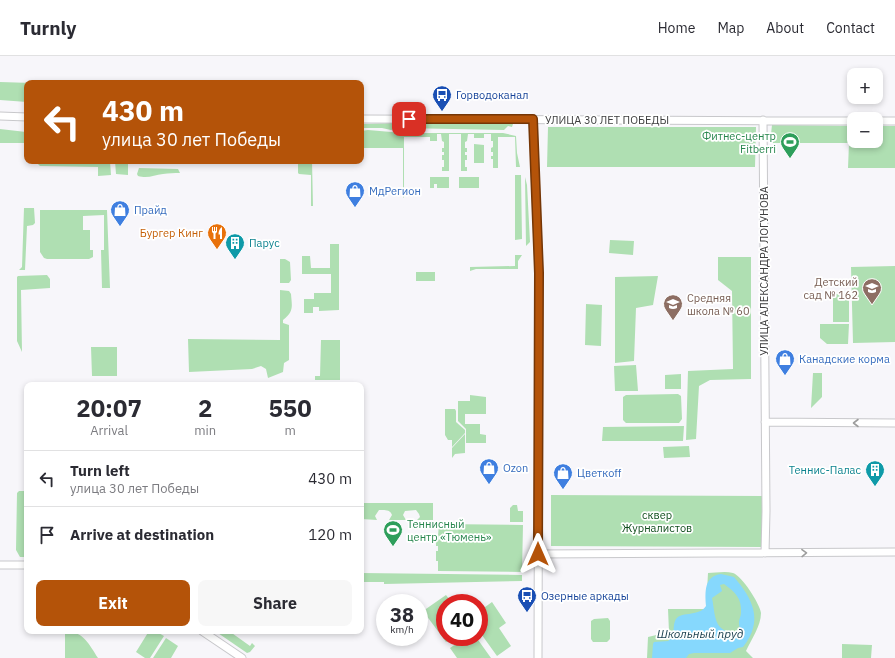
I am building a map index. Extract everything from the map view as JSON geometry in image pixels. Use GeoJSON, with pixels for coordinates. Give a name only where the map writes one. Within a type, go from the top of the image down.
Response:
{"type":"FeatureCollection","features":[{"type":"Feature","properties":{"kind":"street"},"geometry":{"type":"LineString","coordinates":[[0,116],[24,117]]}},
{"type":"Feature","properties":{"kind":"street","name":"УЛИЦА 30 ЛЕТ ПОБЕДЫ"},"geometry":{"type":"LineString","coordinates":[[364,118],[847,121]]}},
{"type":"Feature","properties":{"kind":"street"},"geometry":{"type":"LineString","coordinates":[[533,119],[539,273],[538,658]]}},
{"type":"Feature","properties":{"kind":"street","name":"УЛИЦА АЛЕКСАНДРА ЛОГУНОВА"},"geometry":{"type":"LineString","coordinates":[[763,120],[765,553]]}},
{"type":"Feature","properties":{"kind":"street"},"geometry":{"type":"LineString","coordinates":[[883,121],[895,121]]}},
{"type":"Feature","properties":{"kind":"street"},"geometry":{"type":"LineString","coordinates":[[765,422],[895,423]]}},
{"type":"Feature","properties":{"kind":"street"},"geometry":{"type":"LineString","coordinates":[[538,554],[895,552]]}},
{"type":"Feature","properties":{"kind":"street"},"geometry":{"type":"LineString","coordinates":[[0,565],[24,565]]}},
{"type":"Feature","properties":{"kind":"street"},"geometry":{"type":"LineString","coordinates":[[206,634],[242,658]]}},
{"type":"Feature","properties":{"kind":"green space"},"geometry":{"type":"Polygon","coordinates":[[[0,82],[24,83],[24,102],[0,100],[0,82]]]}},
{"type":"Feature","properties":{"kind":"green space"},"geometry":{"type":"Polygon","coordinates":[[[364,124],[513,124],[512,127],[508,126],[504,130],[402,128],[391,130],[382,128],[364,128],[364,124]]]}},
{"type":"Feature","properties":{"kind":"green space"},"geometry":{"type":"Polygon","coordinates":[[[772,125],[847,126],[847,143],[770,143],[772,125]]]}},
{"type":"Feature","properties":{"kind":"green space"},"geometry":{"type":"Polygon","coordinates":[[[883,126],[895,126],[895,168],[848,168],[849,148],[883,148],[883,126]]]}},
{"type":"Feature","properties":{"kind":"green space"},"geometry":{"type":"Polygon","coordinates":[[[548,127],[756,127],[755,167],[547,167],[548,127]]]}},
{"type":"Feature","properties":{"kind":"green space"},"geometry":{"type":"Polygon","coordinates":[[[0,129],[24,132],[24,143],[0,143],[0,129]]]}},
{"type":"Feature","properties":{"kind":"green space"},"geometry":{"type":"Polygon","coordinates":[[[364,131],[403,133],[503,133],[516,136],[520,167],[516,167],[515,137],[498,137],[498,168],[493,168],[493,159],[491,159],[491,156],[493,156],[493,152],[491,152],[491,148],[493,147],[493,141],[491,141],[491,134],[484,134],[484,138],[474,138],[474,134],[468,134],[467,141],[465,142],[467,152],[465,152],[465,155],[467,155],[467,160],[465,160],[465,167],[467,167],[467,171],[461,171],[461,134],[449,134],[449,171],[442,171],[442,167],[444,167],[442,155],[444,155],[444,152],[442,152],[442,148],[444,148],[444,142],[442,141],[441,134],[437,134],[437,141],[430,141],[430,137],[404,137],[403,198],[403,148],[364,148],[364,131]]]}},
{"type":"Feature","properties":{"kind":"green space"},"geometry":{"type":"Polygon","coordinates":[[[474,144],[484,145],[484,163],[474,163],[474,144]]]}},
{"type":"Feature","properties":{"kind":"green space"},"geometry":{"type":"Polygon","coordinates":[[[38,164],[110,164],[111,175],[98,176],[98,167],[40,166],[38,164]]]}},
{"type":"Feature","properties":{"kind":"green space"},"geometry":{"type":"Polygon","coordinates":[[[115,164],[128,164],[128,175],[116,174],[115,164]]]}},
{"type":"Feature","properties":{"kind":"green space"},"geometry":{"type":"Polygon","coordinates":[[[298,164],[312,164],[313,206],[311,206],[311,175],[298,173],[298,164]]]}},
{"type":"Feature","properties":{"kind":"green space"},"geometry":{"type":"Polygon","coordinates":[[[139,168],[178,169],[180,173],[167,173],[142,177],[138,176],[137,174],[139,168]]]}},
{"type":"Feature","properties":{"kind":"green space"},"geometry":{"type":"Polygon","coordinates":[[[515,175],[521,175],[522,239],[515,240],[515,175]]]}},
{"type":"Feature","properties":{"kind":"green space"},"geometry":{"type":"Polygon","coordinates":[[[430,177],[449,177],[449,188],[437,188],[437,184],[434,184],[434,188],[430,188],[430,177]]]}},
{"type":"Feature","properties":{"kind":"green space"},"geometry":{"type":"Polygon","coordinates":[[[459,177],[479,177],[479,188],[459,188],[459,177]]]}},
{"type":"Feature","properties":{"kind":"green space"},"geometry":{"type":"Polygon","coordinates":[[[525,177],[527,185],[530,242],[526,246],[525,177]]]}},
{"type":"Feature","properties":{"kind":"green space"},"geometry":{"type":"Polygon","coordinates":[[[24,208],[34,208],[35,223],[27,226],[25,270],[19,270],[22,267],[24,208]]]}},
{"type":"Feature","properties":{"kind":"green space"},"geometry":{"type":"Polygon","coordinates":[[[40,210],[107,210],[110,288],[102,288],[101,250],[104,250],[104,215],[83,216],[83,230],[90,230],[90,250],[93,250],[93,257],[89,259],[47,259],[44,258],[40,252],[40,210]]]}},
{"type":"Feature","properties":{"kind":"green space"},"geometry":{"type":"Polygon","coordinates":[[[610,240],[634,241],[633,255],[609,253],[610,240]]]}},
{"type":"Feature","properties":{"kind":"green space"},"geometry":{"type":"Polygon","coordinates":[[[330,244],[339,244],[339,310],[319,311],[319,307],[313,307],[313,313],[304,313],[304,299],[314,299],[314,293],[331,293],[331,274],[302,274],[302,256],[310,256],[311,268],[330,268],[330,244]]]}},
{"type":"Feature","properties":{"kind":"green space"},"geometry":{"type":"Polygon","coordinates":[[[515,255],[522,255],[518,261],[518,269],[476,269],[470,271],[470,267],[515,266],[515,255]]]}},
{"type":"Feature","properties":{"kind":"green space"},"geometry":{"type":"Polygon","coordinates":[[[718,257],[751,257],[751,379],[710,380],[699,386],[696,439],[686,440],[688,371],[733,369],[732,291],[718,280],[718,257]]]}},
{"type":"Feature","properties":{"kind":"green space"},"geometry":{"type":"Polygon","coordinates":[[[280,259],[285,259],[290,262],[291,280],[289,283],[280,283],[280,259]]]}},
{"type":"Feature","properties":{"kind":"green space","name":"Детский сад № 162"},"geometry":{"type":"Polygon","coordinates":[[[895,266],[895,342],[853,343],[851,267],[895,266]]]}},
{"type":"Feature","properties":{"kind":"green space"},"geometry":{"type":"Polygon","coordinates":[[[416,272],[435,272],[435,281],[416,281],[416,272]]]}},
{"type":"Feature","properties":{"kind":"green space"},"geometry":{"type":"Polygon","coordinates":[[[47,275],[50,279],[50,288],[21,290],[22,352],[17,341],[17,277],[47,275]]]}},
{"type":"Feature","properties":{"kind":"green space"},"geometry":{"type":"Polygon","coordinates":[[[658,276],[653,305],[636,308],[634,361],[615,363],[615,277],[658,276]]]}},
{"type":"Feature","properties":{"kind":"green space"},"geometry":{"type":"Polygon","coordinates":[[[280,290],[289,291],[292,302],[291,311],[283,320],[283,323],[289,325],[289,360],[284,363],[283,372],[268,378],[266,369],[261,366],[252,369],[189,372],[188,339],[280,340],[280,290]]]}},
{"type":"Feature","properties":{"kind":"green space"},"geometry":{"type":"Polygon","coordinates":[[[849,293],[849,322],[833,322],[833,294],[849,293]]]}},
{"type":"Feature","properties":{"kind":"green space"},"geometry":{"type":"Polygon","coordinates":[[[586,304],[602,305],[601,346],[585,345],[586,304]]]}},
{"type":"Feature","properties":{"kind":"green space"},"geometry":{"type":"Polygon","coordinates":[[[820,324],[849,324],[848,344],[827,344],[820,338],[820,324]]]}},
{"type":"Feature","properties":{"kind":"green space"},"geometry":{"type":"Polygon","coordinates":[[[321,340],[340,340],[340,380],[315,380],[315,376],[320,376],[321,340]]]}},
{"type":"Feature","properties":{"kind":"green space"},"geometry":{"type":"Polygon","coordinates":[[[91,347],[117,347],[117,376],[92,376],[91,347]]]}},
{"type":"Feature","properties":{"kind":"green space"},"geometry":{"type":"Polygon","coordinates":[[[636,365],[638,391],[615,391],[614,366],[636,365]]]}},
{"type":"Feature","properties":{"kind":"green space"},"geometry":{"type":"Polygon","coordinates":[[[813,373],[822,373],[822,397],[811,408],[813,373]]]}},
{"type":"Feature","properties":{"kind":"green space"},"geometry":{"type":"Polygon","coordinates":[[[681,374],[681,389],[665,389],[665,375],[681,374]]]}},
{"type":"Feature","properties":{"kind":"green space"},"geometry":{"type":"Polygon","coordinates":[[[678,394],[681,396],[682,419],[679,423],[626,423],[623,420],[623,397],[626,395],[678,394]]]}},
{"type":"Feature","properties":{"kind":"green space"},"geometry":{"type":"Polygon","coordinates":[[[470,395],[486,397],[486,414],[465,414],[465,424],[480,424],[480,434],[486,435],[486,443],[466,443],[466,429],[458,421],[458,401],[470,401],[470,395]]]}},
{"type":"Feature","properties":{"kind":"green space"},"geometry":{"type":"Polygon","coordinates":[[[445,409],[455,409],[455,411],[456,409],[456,422],[465,430],[465,433],[452,447],[452,440],[448,440],[445,435],[445,409]]]}},
{"type":"Feature","properties":{"kind":"green space"},"geometry":{"type":"Polygon","coordinates":[[[684,426],[683,441],[602,441],[603,427],[684,426]]]}},
{"type":"Feature","properties":{"kind":"green space"},"geometry":{"type":"Polygon","coordinates":[[[465,434],[465,453],[455,454],[452,458],[452,448],[465,434]]]}},
{"type":"Feature","properties":{"kind":"green space"},"geometry":{"type":"Polygon","coordinates":[[[689,446],[690,457],[664,458],[663,447],[689,446]]]}},
{"type":"Feature","properties":{"kind":"green space"},"geometry":{"type":"Polygon","coordinates":[[[19,491],[24,491],[24,557],[20,557],[16,550],[17,493],[19,491]]]}},
{"type":"Feature","properties":{"kind":"green space","name":"сквер Журналистов"},"geometry":{"type":"Polygon","coordinates":[[[551,495],[762,496],[762,547],[551,546],[551,495]]]}},
{"type":"Feature","properties":{"kind":"green space"},"geometry":{"type":"Polygon","coordinates":[[[364,503],[433,503],[433,520],[417,520],[420,517],[416,510],[405,511],[403,515],[406,520],[389,520],[392,515],[391,513],[388,511],[379,510],[375,516],[377,520],[364,519],[364,503]]]}},
{"type":"Feature","properties":{"kind":"green space"},"geometry":{"type":"Polygon","coordinates":[[[513,505],[517,505],[518,511],[523,511],[523,522],[510,522],[510,508],[513,505]]]}},
{"type":"Feature","properties":{"kind":"green space"},"geometry":{"type":"Polygon","coordinates":[[[439,524],[523,525],[522,572],[438,571],[436,551],[438,551],[438,546],[436,546],[436,536],[438,536],[439,524]]]}},
{"type":"Feature","properties":{"kind":"green space","name":"Школьный пруд"},"geometry":{"type":"Polygon","coordinates":[[[727,572],[737,575],[746,585],[757,603],[760,609],[761,618],[758,628],[746,651],[753,658],[647,658],[648,637],[669,632],[668,609],[706,609],[708,573],[727,572]]]}},
{"type":"Feature","properties":{"kind":"green space"},"geometry":{"type":"Polygon","coordinates":[[[364,573],[522,575],[522,581],[384,584],[384,582],[364,582],[364,573]]]}},
{"type":"Feature","properties":{"kind":"green space"},"geometry":{"type":"Polygon","coordinates":[[[436,602],[436,629],[428,618],[428,608],[436,602]]]}},
{"type":"Feature","properties":{"kind":"green space"},"geometry":{"type":"Polygon","coordinates":[[[492,602],[506,623],[499,628],[511,646],[497,656],[488,644],[488,605],[492,602]]]}},
{"type":"Feature","properties":{"kind":"green space"},"geometry":{"type":"Polygon","coordinates":[[[608,618],[610,621],[610,639],[607,642],[593,642],[591,639],[591,621],[594,619],[608,618]]]}},
{"type":"Feature","properties":{"kind":"green space"},"geometry":{"type":"Polygon","coordinates":[[[65,634],[78,634],[85,639],[98,658],[65,658],[65,634]]]}},
{"type":"Feature","properties":{"kind":"green space"},"geometry":{"type":"Polygon","coordinates":[[[147,634],[160,634],[164,636],[150,658],[145,658],[136,652],[147,634]]]}},
{"type":"Feature","properties":{"kind":"green space"},"geometry":{"type":"Polygon","coordinates":[[[219,634],[233,634],[250,646],[252,643],[255,646],[250,652],[247,653],[219,634]]]}},
{"type":"Feature","properties":{"kind":"green space"},"geometry":{"type":"Polygon","coordinates":[[[166,638],[178,646],[171,658],[153,658],[166,638]]]}},
{"type":"Feature","properties":{"kind":"green space"},"geometry":{"type":"Polygon","coordinates":[[[842,644],[872,645],[871,658],[842,658],[842,644]]]}},
{"type":"Feature","properties":{"kind":"green space"},"geometry":{"type":"Polygon","coordinates":[[[453,646],[482,646],[491,658],[457,658],[450,648],[453,646]]]}},
{"type":"Feature","properties":{"kind":"water","name":"Школьный пруд"},"geometry":{"type":"Polygon","coordinates":[[[721,574],[734,577],[741,585],[751,602],[754,610],[753,628],[743,647],[730,653],[694,653],[689,654],[686,658],[652,658],[654,642],[668,641],[673,637],[674,623],[677,618],[703,610],[706,606],[707,586],[711,578],[715,575],[721,574]],[[724,584],[720,585],[722,591],[712,598],[715,618],[721,628],[730,636],[735,637],[739,635],[740,632],[740,603],[737,596],[724,584]]]}},
{"type":"Feature","properties":{"kind":"place","name":"Горводоканал"},"geometry":{"type":"Point","coordinates":[442,112]}},
{"type":"Feature","properties":{"kind":"place","name":"Фитнес-центр Fitberri"},"geometry":{"type":"Point","coordinates":[790,159]}},
{"type":"Feature","properties":{"kind":"place","name":"МдРегион"},"geometry":{"type":"Point","coordinates":[355,208]}},
{"type":"Feature","properties":{"kind":"place","name":"Прайд"},"geometry":{"type":"Point","coordinates":[120,227]}},
{"type":"Feature","properties":{"kind":"place","name":"Бургер Кинг"},"geometry":{"type":"Point","coordinates":[217,250]}},
{"type":"Feature","properties":{"kind":"place","name":"Парус"},"geometry":{"type":"Point","coordinates":[235,260]}},
{"type":"Feature","properties":{"kind":"place","name":"Детский сад № 162"},"geometry":{"type":"Point","coordinates":[872,305]}},
{"type":"Feature","properties":{"kind":"place","name":"Средняя школа № 60"},"geometry":{"type":"Point","coordinates":[673,321]}},
{"type":"Feature","properties":{"kind":"place","name":"Канадские корма"},"geometry":{"type":"Point","coordinates":[785,376]}},
{"type":"Feature","properties":{"kind":"place","name":"Ozon"},"geometry":{"type":"Point","coordinates":[489,485]}},
{"type":"Feature","properties":{"kind":"place","name":"Теннис-Палас"},"geometry":{"type":"Point","coordinates":[875,487]}},
{"type":"Feature","properties":{"kind":"place","name":"Цветкоff"},"geometry":{"type":"Point","coordinates":[563,490]}},
{"type":"Feature","properties":{"kind":"place","name":"Теннисный центр «Тюмень»"},"geometry":{"type":"Point","coordinates":[393,547]}},
{"type":"Feature","properties":{"kind":"place","name":"Озерные аркады"},"geometry":{"type":"Point","coordinates":[527,613]}},
{"type":"Feature","properties":{"kind":"route"},"geometry":{"type":"LineString","coordinates":[[409,119],[533,119],[539,273],[538,554]]}}]}
